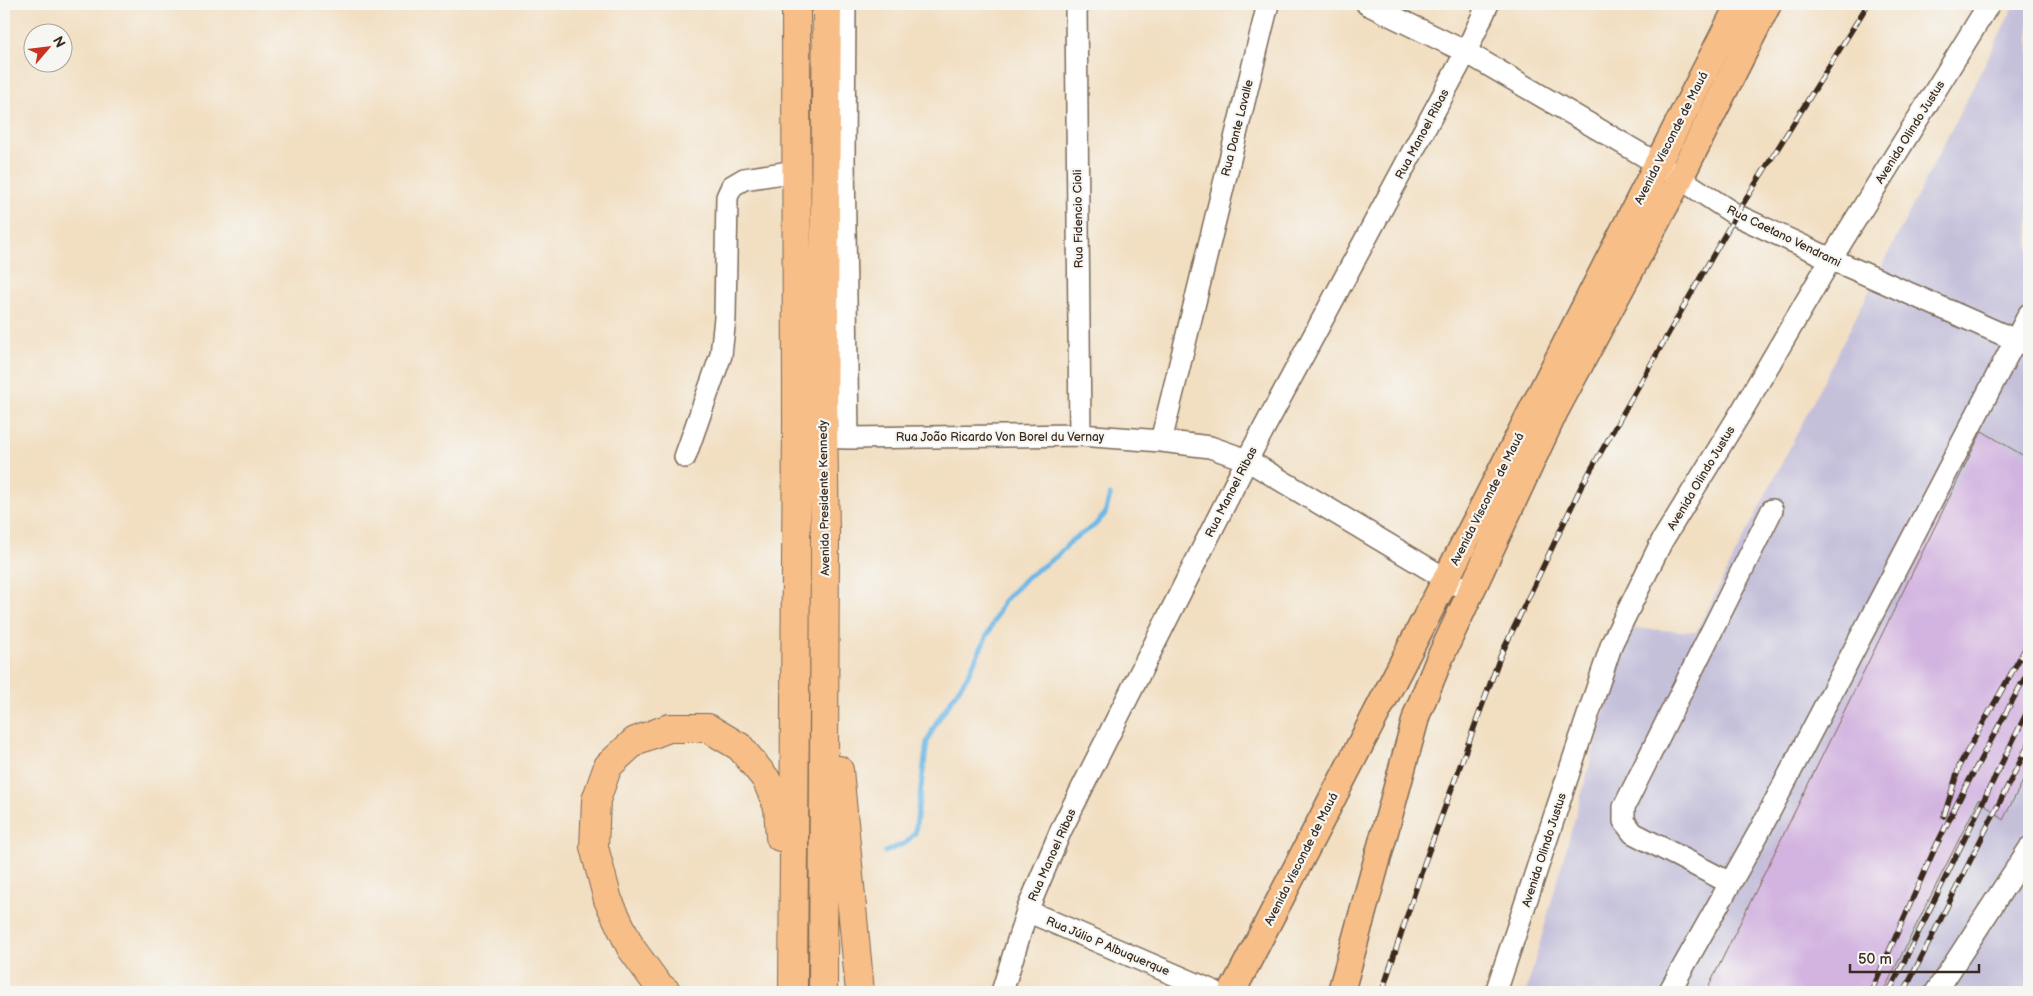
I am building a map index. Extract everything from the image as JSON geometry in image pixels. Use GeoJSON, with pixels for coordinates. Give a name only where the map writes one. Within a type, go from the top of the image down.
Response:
{"type":"FeatureCollection","features":[{"type":"Feature","properties":{"kind":"highway"},"geometry":{"type":"LineString","coordinates":[[793,984],[796,4]]}},
{"type":"Feature","properties":{"kind":"highway","name":"Avenida Presidente Kennedy"},"geometry":{"type":"LineString","coordinates":[[823,992],[825,532],[835,437],[825,93],[828,4]]}},
{"type":"Feature","properties":{"kind":"highway"},"geometry":{"type":"LineString","coordinates":[[825,532],[831,682],[860,992]]}},
{"type":"Feature","properties":{"kind":"highway"},"geometry":{"type":"LineString","coordinates":[[666,992],[658,985],[631,948],[608,900],[594,847],[596,800],[608,766],[636,741],[670,728],[708,728],[740,747],[766,779],[778,807],[793,984]]}},
{"type":"Feature","properties":{"kind":"main road","name":"Avenida Visconde de Mauá"},"geometry":{"type":"LineString","coordinates":[[1232,992],[1446,579],[1739,4]]}},
{"type":"Feature","properties":{"kind":"main road","name":"Avenida Visconde de Mauá"},"geometry":{"type":"LineString","coordinates":[[1342,992],[1417,714],[1439,660],[1555,410],[1680,178],[1768,4]]}},
{"type":"Feature","properties":{"kind":"street"},"geometry":{"type":"LineString","coordinates":[[835,437],[844,158],[845,4]]}},
{"type":"Feature","properties":{"kind":"street","name":"Rua Fidencio Cioli"},"geometry":{"type":"LineString","coordinates":[[1076,4],[1080,435]]}},
{"type":"Feature","properties":{"kind":"street","name":"Rua Dante Lavalle"},"geometry":{"type":"LineString","coordinates":[[1161,441],[1268,4]]}},
{"type":"Feature","properties":{"kind":"street","name":"Rua Caetano Vendrami"},"geometry":{"type":"LineString","coordinates":[[1367,4],[1466,52],[1658,164],[1736,215],[1830,259],[2023,343]]}},
{"type":"Feature","properties":{"kind":"street","name":"Rua Manoel Ribas"},"geometry":{"type":"LineString","coordinates":[[1002,992],[1027,911],[1062,830],[1247,460],[1466,52],[1488,4]]}},
{"type":"Feature","properties":{"kind":"street","name":"Avenida Olindo Justus"},"geometry":{"type":"LineString","coordinates":[[1496,992],[1612,643],[1662,541],[1743,409],[1830,259],[1989,4]]}},
{"type":"Feature","properties":{"kind":"street"},"geometry":{"type":"LineString","coordinates":[[685,457],[721,355],[725,318],[727,197],[732,186],[744,179],[796,171]]}},
{"type":"Feature","properties":{"kind":"street"},"geometry":{"type":"LineString","coordinates":[[1669,992],[1758,834],[2023,343],[2029,314]]}},
{"type":"Feature","properties":{"kind":"street","name":"Rua João Ricardo Von Borel du Vernay"},"geometry":{"type":"LineString","coordinates":[[835,437],[1080,435],[1210,447],[1247,460],[1471,592]]}},
{"type":"Feature","properties":{"kind":"street"},"geometry":{"type":"LineString","coordinates":[[1730,883],[1633,834],[1624,821],[1624,807],[1772,510]]}},
{"type":"Feature","properties":{"kind":"street"},"geometry":{"type":"LineString","coordinates":[[1936,992],[2029,849]]}},
{"type":"Feature","properties":{"kind":"street","name":"Rua Júlio P Albuquerque"},"geometry":{"type":"LineString","coordinates":[[1027,911],[1216,992]]}},
{"type":"Feature","properties":{"kind":"shaded area"},"geometry":{"type":"Polygon","coordinates":[[[2015,4],[2029,4],[2029,992],[1526,992],[1628,628],[1696,632],[2015,4]]]}},
{"type":"Feature","properties":{"kind":"building"},"geometry":{"type":"Polygon","coordinates":[[[1982,431],[2029,459],[2029,769],[2003,820],[1979,799],[1883,992],[1706,992],[1982,431]]]}},
{"type":"Feature","properties":{"kind":"waterway"},"geometry":{"type":"LineString","coordinates":[[885,852],[905,843],[915,833],[927,742],[936,723],[968,675],[1003,602],[1027,577],[1057,556],[1072,540],[1094,526],[1105,514],[1110,495]]}},
{"type":"Feature","properties":{"kind":"railway"},"geometry":{"type":"LineString","coordinates":[[1382,992],[1424,864],[1500,657],[1581,487],[1736,215],[1868,4]]}},
{"type":"Feature","properties":{"kind":"railway"},"geometry":{"type":"LineString","coordinates":[[1944,816],[1960,764],[2029,642]]}},
{"type":"Feature","properties":{"kind":"railway"},"geometry":{"type":"LineString","coordinates":[[1871,992],[1935,848],[2029,670]]}},
{"type":"Feature","properties":{"kind":"railway"},"geometry":{"type":"LineString","coordinates":[[1889,992],[2029,708]]}},
{"type":"Feature","properties":{"kind":"railway"},"geometry":{"type":"LineString","coordinates":[[1904,992],[2029,744]]}}]}
